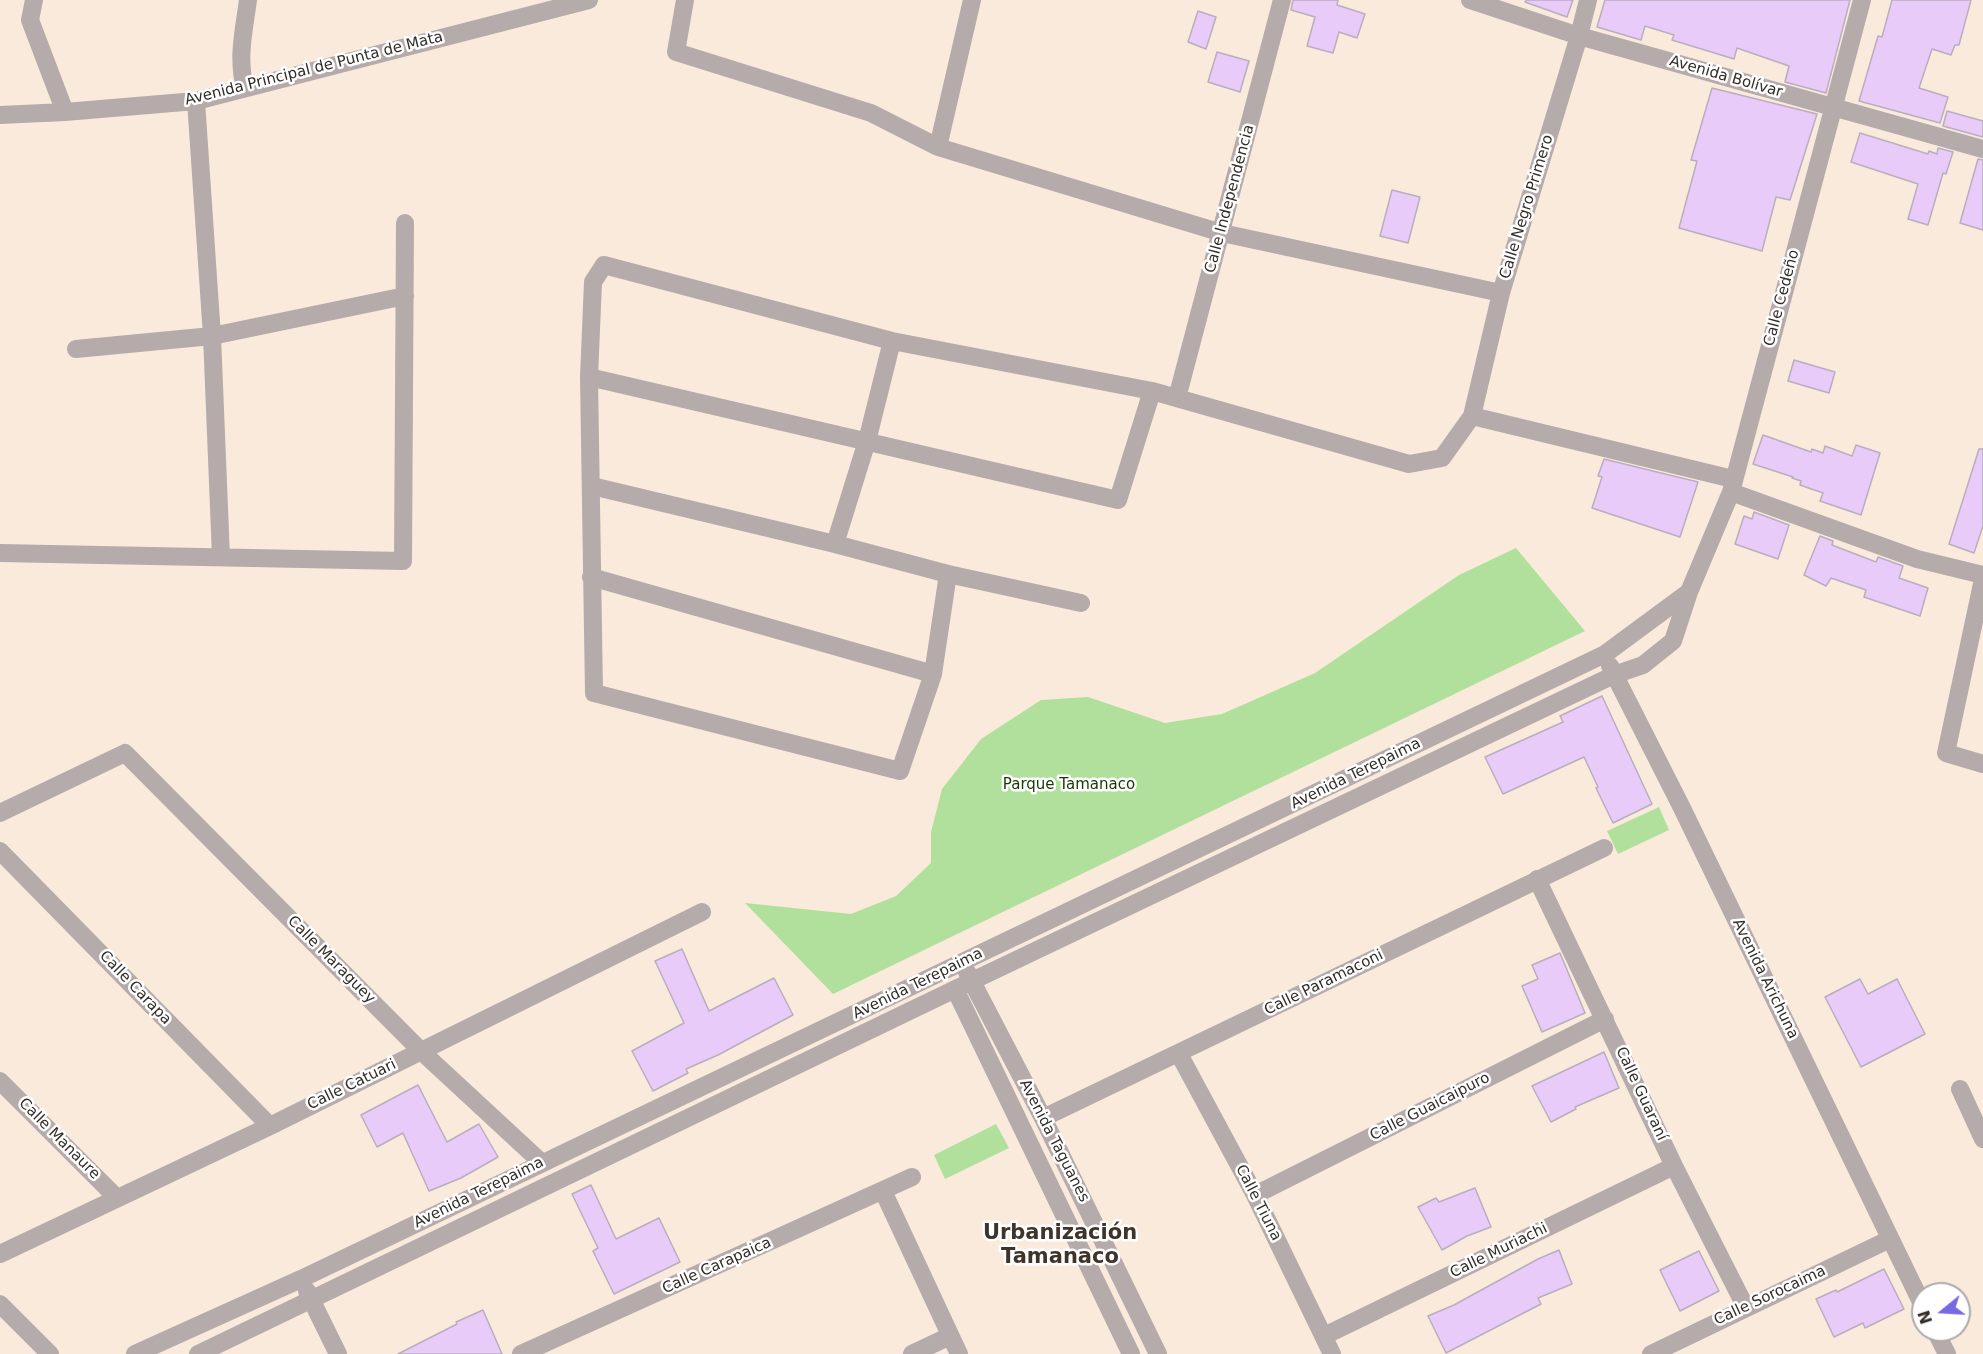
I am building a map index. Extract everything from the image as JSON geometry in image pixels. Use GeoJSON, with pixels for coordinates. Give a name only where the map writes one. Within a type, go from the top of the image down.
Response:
{"type":"FeatureCollection","features":[{"type":"Feature","properties":{"kind":"street"},"geometry":{"type":"LineString","coordinates":[[34,0],[30,20],[65,112]]}},
{"type":"Feature","properties":{"kind":"street"},"geometry":{"type":"LineString","coordinates":[[245,88],[240,56],[248,0]]}},
{"type":"Feature","properties":{"kind":"street","name":"Avenida Principal de Punta de Mata"},"geometry":{"type":"LineString","coordinates":[[0,115],[196,101],[589,0]]}},
{"type":"Feature","properties":{"kind":"street"},"geometry":{"type":"LineString","coordinates":[[685,0],[676,52],[871,112],[938,147],[1222,233],[1501,293]]}},
{"type":"Feature","properties":{"kind":"street"},"geometry":{"type":"LineString","coordinates":[[938,147],[972,0]]}},
{"type":"Feature","properties":{"kind":"street","name":"Calle Independencia"},"geometry":{"type":"LineString","coordinates":[[1177,398],[1282,0]]}},
{"type":"Feature","properties":{"kind":"street","name":"Avenida Bolívar"},"geometry":{"type":"LineString","coordinates":[[1470,0],[1580,36],[1983,149]]}},
{"type":"Feature","properties":{"kind":"street","name":"Calle Negro Primero"},"geometry":{"type":"LineString","coordinates":[[1472,416],[1501,293],[1580,36],[1588,0]]}},
{"type":"Feature","properties":{"kind":"street","name":"Calle Cedeño"},"geometry":{"type":"LineString","coordinates":[[1689,592],[1732,486],[1862,0]]}},
{"type":"Feature","properties":{"kind":"street"},"geometry":{"type":"LineString","coordinates":[[196,101],[212,336],[221,557]]}},
{"type":"Feature","properties":{"kind":"street"},"geometry":{"type":"LineString","coordinates":[[0,553],[403,561],[405,223]]}},
{"type":"Feature","properties":{"kind":"street"},"geometry":{"type":"LineString","coordinates":[[948,574],[933,674],[900,771],[594,693],[589,376],[593,282],[604,265],[891,341],[1152,391],[1409,464],[1442,458],[1472,416],[1732,486],[1917,559],[1983,577],[1946,753],[1983,764]]}},
{"type":"Feature","properties":{"kind":"street"},"geometry":{"type":"LineString","coordinates":[[76,349],[212,336],[405,296]]}},
{"type":"Feature","properties":{"kind":"street"},"geometry":{"type":"LineString","coordinates":[[835,544],[867,441],[891,341]]}},
{"type":"Feature","properties":{"kind":"street"},"geometry":{"type":"LineString","coordinates":[[589,376],[1118,500],[1152,391]]}},
{"type":"Feature","properties":{"kind":"street"},"geometry":{"type":"LineString","coordinates":[[592,486],[835,544],[948,574],[1081,603]]}},
{"type":"Feature","properties":{"kind":"street"},"geometry":{"type":"LineString","coordinates":[[591,577],[933,674]]}},
{"type":"Feature","properties":{"kind":"street","name":"Avenida Terepaima"},"geometry":{"type":"LineString","coordinates":[[135,1354],[301,1279],[1605,654],[1689,592]]}},
{"type":"Feature","properties":{"kind":"street","name":"Avenida Terepaima"},"geometry":{"type":"LineString","coordinates":[[198,1354],[955,989],[1614,675],[1643,665],[1673,641],[1689,592]]}},
{"type":"Feature","properties":{"kind":"street","name":"Avenida Arichuna"},"geometry":{"type":"LineString","coordinates":[[1605,654],[1911,1282]]}},
{"type":"Feature","properties":{"kind":"street","name":"Calle Maraguey"},"geometry":{"type":"LineString","coordinates":[[0,813],[125,753],[421,1051],[542,1163]]}},
{"type":"Feature","properties":{"kind":"street","name":"Calle Paramaconi"},"geometry":{"type":"LineString","coordinates":[[1043,1119],[1604,848]]}},
{"type":"Feature","properties":{"kind":"street","name":"Calle Carapa"},"geometry":{"type":"LineString","coordinates":[[0,851],[270,1126]]}},
{"type":"Feature","properties":{"kind":"street","name":"Calle Guaraní"},"geometry":{"type":"LineString","coordinates":[[1537,879],[1674,1166],[1746,1308]]}},
{"type":"Feature","properties":{"kind":"street","name":"Calle Catuari"},"geometry":{"type":"LineString","coordinates":[[0,1254],[270,1126],[702,912]]}},
{"type":"Feature","properties":{"kind":"street","name":"Avenida Taguanes"},"geometry":{"type":"LineString","coordinates":[[962,963],[1043,1119],[1158,1354]]}},
{"type":"Feature","properties":{"kind":"street","name":"Avenida Taguanes"},"geometry":{"type":"LineString","coordinates":[[955,989],[1131,1354]]}},
{"type":"Feature","properties":{"kind":"street","name":"Calle Guaicaipuro"},"geometry":{"type":"LineString","coordinates":[[1255,1195],[1605,1019]]}},
{"type":"Feature","properties":{"kind":"street","name":"Calle Tiuna"},"geometry":{"type":"LineString","coordinates":[[1179,1054],[1255,1195],[1332,1354]]}},
{"type":"Feature","properties":{"kind":"street","name":"Calle Manaure"},"geometry":{"type":"LineString","coordinates":[[0,1081],[117,1198]]}},
{"type":"Feature","properties":{"kind":"street"},"geometry":{"type":"LineString","coordinates":[[1960,1089],[1983,1139]]}},
{"type":"Feature","properties":{"kind":"street","name":"Calle Muriachi"},"geometry":{"type":"LineString","coordinates":[[1324,1336],[1674,1166]]}},
{"type":"Feature","properties":{"kind":"street","name":"Calle Carapaica"},"geometry":{"type":"LineString","coordinates":[[521,1354],[912,1177]]}},
{"type":"Feature","properties":{"kind":"street"},"geometry":{"type":"LineString","coordinates":[[883,1191],[959,1354]]}},
{"type":"Feature","properties":{"kind":"street","name":"Calle Sorocaima"},"geometry":{"type":"LineString","coordinates":[[1651,1354],[1890,1239]]}},
{"type":"Feature","properties":{"kind":"street"},"geometry":{"type":"LineString","coordinates":[[301,1279],[338,1354]]}},
{"type":"Feature","properties":{"kind":"street"},"geometry":{"type":"LineString","coordinates":[[0,1304],[50,1354]]}},
{"type":"Feature","properties":{"kind":"street"},"geometry":{"type":"LineString","coordinates":[[912,1354],[950,1336]]}},
{"type":"Feature","properties":{"kind":"green space","name":"Parque Tamanaco"},"geometry":{"type":"Polygon","coordinates":[[[1516,548],[1585,631],[833,994],[745,903],[851,914],[896,896],[931,863],[931,832],[942,789],[981,739],[1041,700],[1088,697],[1165,723],[1222,714],[1315,673],[1459,575],[1516,548]]]}},
{"type":"Feature","properties":{"kind":"green space"},"geometry":{"type":"Polygon","coordinates":[[[1659,807],[1669,830],[1618,854],[1607,831],[1659,807]]]}},
{"type":"Feature","properties":{"kind":"green space"},"geometry":{"type":"Polygon","coordinates":[[[996,1124],[1009,1148],[945,1179],[934,1155],[996,1124]]]}},
{"type":"Feature","properties":{"kind":"building"},"geometry":{"type":"Polygon","coordinates":[[[1293,0],[1338,0],[1337,5],[1365,14],[1357,38],[1339,32],[1333,53],[1307,46],[1315,17],[1291,10],[1293,0]]]}},
{"type":"Feature","properties":{"kind":"building"},"geometry":{"type":"Polygon","coordinates":[[[1526,0],[1573,0],[1567,17],[1525,2],[1526,0]]]}},
{"type":"Feature","properties":{"kind":"building"},"geometry":{"type":"Polygon","coordinates":[[[1605,0],[1850,0],[1826,93],[1785,82],[1789,66],[1737,48],[1734,59],[1672,40],[1674,35],[1645,26],[1641,40],[1597,27],[1605,0]]]}},
{"type":"Feature","properties":{"kind":"building"},"geometry":{"type":"Polygon","coordinates":[[[1892,0],[1971,0],[1959,45],[1955,45],[1951,55],[1932,49],[1919,88],[1948,97],[1940,123],[1859,101],[1878,36],[1882,37],[1892,0]]]}},
{"type":"Feature","properties":{"kind":"building"},"geometry":{"type":"Polygon","coordinates":[[[1198,11],[1216,17],[1206,49],[1188,42],[1198,11]]]}},
{"type":"Feature","properties":{"kind":"building"},"geometry":{"type":"Polygon","coordinates":[[[1217,52],[1249,61],[1240,92],[1208,82],[1217,52]]]}},
{"type":"Feature","properties":{"kind":"building"},"geometry":{"type":"Polygon","coordinates":[[[1712,88],[1817,114],[1790,200],[1776,197],[1762,251],[1679,228],[1697,161],[1691,160],[1712,88]]]}},
{"type":"Feature","properties":{"kind":"building"},"geometry":{"type":"Polygon","coordinates":[[[1947,111],[1983,121],[1983,137],[1943,126],[1947,111]]]}},
{"type":"Feature","properties":{"kind":"building"},"geometry":{"type":"Polygon","coordinates":[[[1860,133],[1928,154],[1929,151],[1937,154],[1938,148],[1953,152],[1946,174],[1943,173],[1928,225],[1908,219],[1918,184],[1851,162],[1860,133]]]}},
{"type":"Feature","properties":{"kind":"building"},"geometry":{"type":"Polygon","coordinates":[[[1978,159],[1983,160],[1983,230],[1960,223],[1978,159]]]}},
{"type":"Feature","properties":{"kind":"building"},"geometry":{"type":"Polygon","coordinates":[[[1392,190],[1420,197],[1408,243],[1380,236],[1392,190]]]}},
{"type":"Feature","properties":{"kind":"building"},"geometry":{"type":"Polygon","coordinates":[[[1794,360],[1835,372],[1829,393],[1788,381],[1794,360]]]}},
{"type":"Feature","properties":{"kind":"building"},"geometry":{"type":"Polygon","coordinates":[[[1763,435],[1811,452],[1812,449],[1823,453],[1825,446],[1852,456],[1856,445],[1880,453],[1861,515],[1820,501],[1823,493],[1800,485],[1801,481],[1793,477],[1753,464],[1763,435]]]}},
{"type":"Feature","properties":{"kind":"building"},"geometry":{"type":"Polygon","coordinates":[[[1979,449],[1983,449],[1983,526],[1974,553],[1949,544],[1979,449]]]}},
{"type":"Feature","properties":{"kind":"building"},"geometry":{"type":"Polygon","coordinates":[[[1604,459],[1698,482],[1680,537],[1592,508],[1602,477],[1598,476],[1604,459]]]}},
{"type":"Feature","properties":{"kind":"building"},"geometry":{"type":"Polygon","coordinates":[[[1754,512],[1789,525],[1778,559],[1735,544],[1744,516],[1752,519],[1754,512]]]}},
{"type":"Feature","properties":{"kind":"building"},"geometry":{"type":"Polygon","coordinates":[[[1820,536],[1833,541],[1832,545],[1876,562],[1878,557],[1903,566],[1899,578],[1928,588],[1920,616],[1864,597],[1866,590],[1831,578],[1826,586],[1804,575],[1820,536]]]}},
{"type":"Feature","properties":{"kind":"building"},"geometry":{"type":"Polygon","coordinates":[[[1602,696],[1652,804],[1613,823],[1584,757],[1503,794],[1485,757],[1563,722],[1560,716],[1602,696]]]}},
{"type":"Feature","properties":{"kind":"building"},"geometry":{"type":"Polygon","coordinates":[[[682,949],[709,1011],[774,978],[793,1015],[718,1055],[686,1069],[688,1073],[653,1091],[632,1051],[684,1023],[655,961],[682,949]]]}},
{"type":"Feature","properties":{"kind":"building"},"geometry":{"type":"Polygon","coordinates":[[[1560,953],[1585,1013],[1542,1032],[1522,986],[1538,979],[1532,965],[1560,953]]]}},
{"type":"Feature","properties":{"kind":"building"},"geometry":{"type":"Polygon","coordinates":[[[1860,979],[1868,994],[1897,979],[1925,1034],[1861,1067],[1825,997],[1860,979]]]}},
{"type":"Feature","properties":{"kind":"building"},"geometry":{"type":"Polygon","coordinates":[[[1604,1052],[1619,1088],[1575,1107],[1576,1109],[1551,1122],[1532,1086],[1604,1052]]]}},
{"type":"Feature","properties":{"kind":"building"},"geometry":{"type":"Polygon","coordinates":[[[418,1085],[447,1142],[479,1124],[498,1157],[461,1178],[429,1191],[403,1133],[377,1147],[361,1115],[418,1085]]]}},
{"type":"Feature","properties":{"kind":"building"},"geometry":{"type":"Polygon","coordinates":[[[591,1185],[616,1239],[659,1218],[680,1262],[614,1294],[593,1251],[598,1248],[572,1194],[591,1185]]]}},
{"type":"Feature","properties":{"kind":"building"},"geometry":{"type":"Polygon","coordinates":[[[1475,1188],[1491,1227],[1467,1236],[1442,1250],[1418,1207],[1436,1198],[1439,1202],[1475,1188]]]}},
{"type":"Feature","properties":{"kind":"building"},"geometry":{"type":"Polygon","coordinates":[[[1559,1250],[1572,1284],[1538,1298],[1541,1304],[1446,1353],[1428,1316],[1454,1305],[1559,1250]]]}},
{"type":"Feature","properties":{"kind":"building"},"geometry":{"type":"Polygon","coordinates":[[[1699,1251],[1719,1291],[1680,1311],[1660,1270],[1699,1251]]]}},
{"type":"Feature","properties":{"kind":"building"},"geometry":{"type":"Polygon","coordinates":[[[1884,1269],[1904,1309],[1865,1328],[1863,1323],[1834,1337],[1816,1299],[1836,1290],[1837,1292],[1884,1269]]]}},
{"type":"Feature","properties":{"kind":"building"},"geometry":{"type":"Polygon","coordinates":[[[483,1310],[502,1354],[398,1354],[457,1324],[456,1322],[483,1310]]]}},
{"type":"Feature","properties":{"kind":"district","name":"Urbanización Tamanaco"},"geometry":{"type":"Point","coordinates":[1060,1246]}}]}
